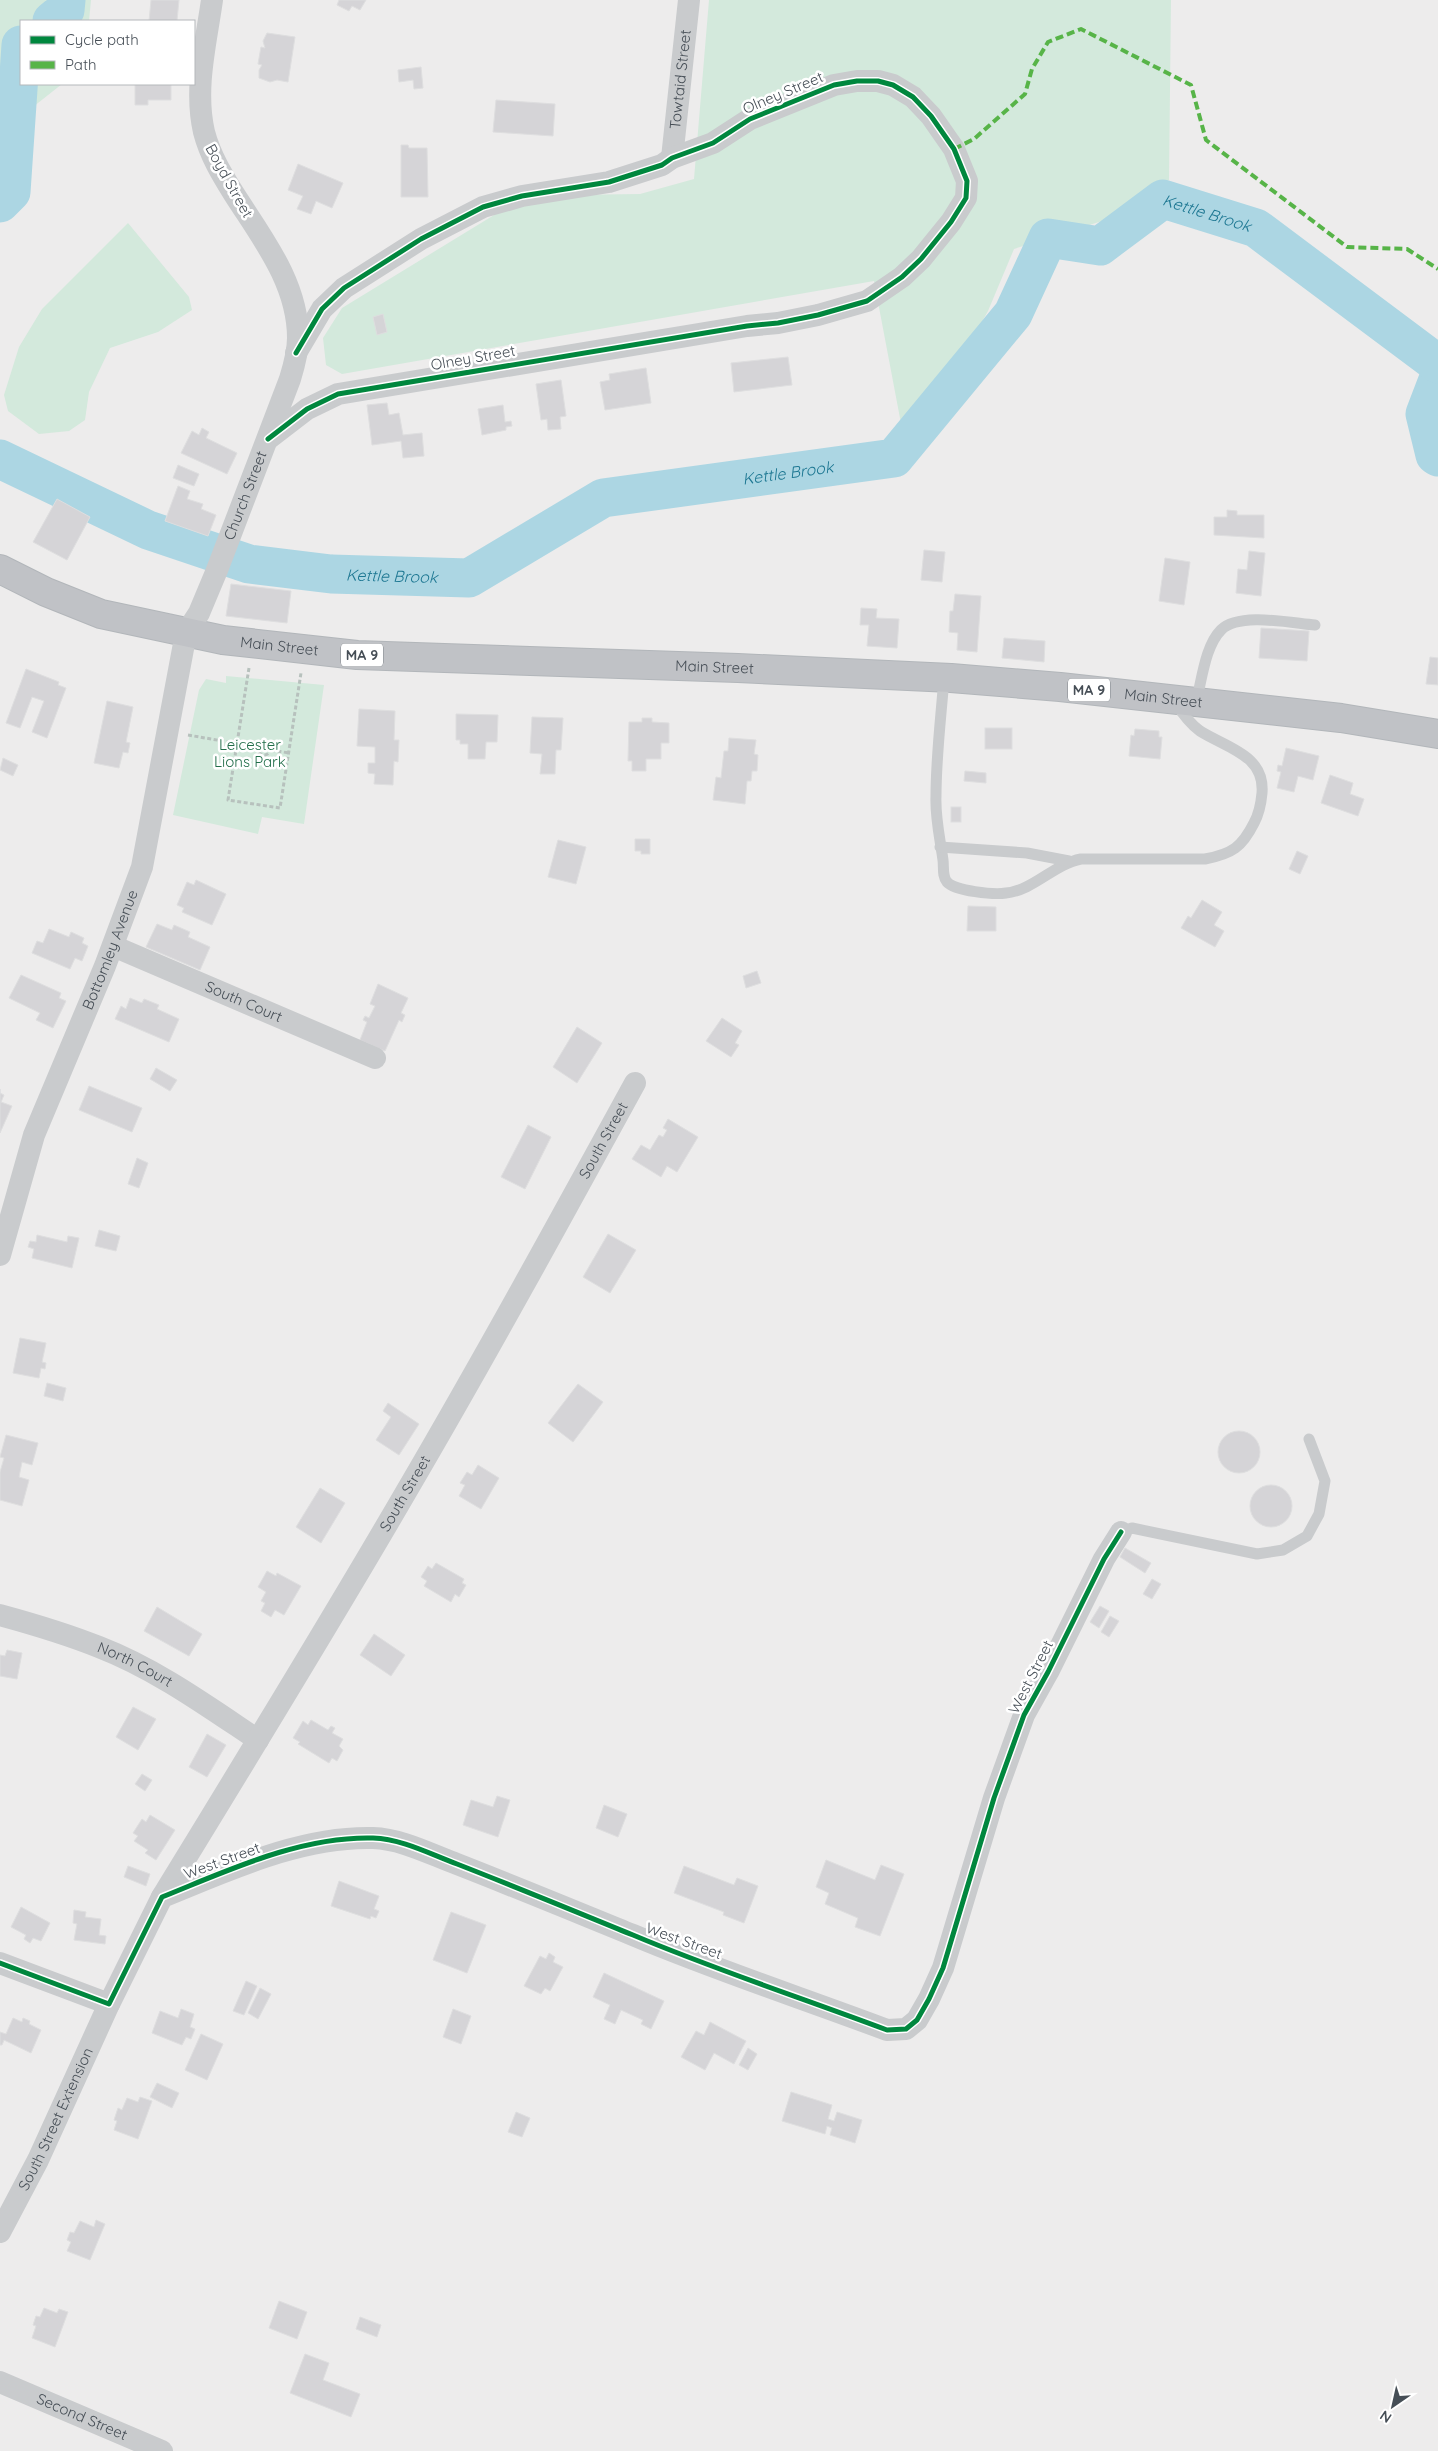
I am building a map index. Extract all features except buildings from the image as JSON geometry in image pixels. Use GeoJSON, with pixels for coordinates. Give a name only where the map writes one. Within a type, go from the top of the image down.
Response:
{"type":"FeatureCollection","features":[{"type":"Feature","properties":{"kind":"highway","name":"Main Street"},"geometry":{"type":"LineString","coordinates":[[0,569],[46,592],[101,614],[223,640],[357,655],[539,660],[944,678],[1060,686],[1341,718],[1438,734]]}},
{"type":"Feature","properties":{"kind":"street","name":"Boyd Street"},"geometry":{"type":"LineString","coordinates":[[212,0],[201,71],[200,110],[204,132],[212,156],[225,180],[276,262],[287,284],[298,325],[296,353]]}},
{"type":"Feature","properties":{"kind":"street","name":"Towtaid Street"},"geometry":{"type":"LineString","coordinates":[[672,158],[689,0]]}},
{"type":"Feature","properties":{"kind":"street","name":"Olney Street"},"geometry":{"type":"LineString","coordinates":[[268,439],[307,409],[338,394],[747,326],[778,323],[846,308],[866,301],[902,277],[938,240],[966,198],[967,181],[962,167],[931,116],[913,97],[894,85],[878,81],[857,80],[834,85],[750,119],[714,143],[672,158],[662,165],[609,182],[522,196],[483,207],[461,217],[421,239],[344,288],[322,309],[296,353]]}},
{"type":"Feature","properties":{"kind":"street","name":"Church Street"},"geometry":{"type":"LineString","coordinates":[[186,633],[199,613],[217,570],[290,379],[296,353]]}},
{"type":"Feature","properties":{"kind":"street","name":"Bottomley Avenue"},"geometry":{"type":"LineString","coordinates":[[0,1255],[34,1135],[113,946],[142,867],[186,633]]}},
{"type":"Feature","properties":{"kind":"street","name":"South Court"},"geometry":{"type":"LineString","coordinates":[[113,946],[375,1058]]}},
{"type":"Feature","properties":{"kind":"street","name":"South Street"},"geometry":{"type":"LineString","coordinates":[[162,1897],[407,1491],[549,1242],[635,1083]]}},
{"type":"Feature","properties":{"kind":"street","name":"West Street"},"geometry":{"type":"LineString","coordinates":[[162,1897],[276,1854],[341,1838],[375,1838],[405,1844],[440,1857],[635,1936],[887,2030],[906,2029],[917,2020],[943,1968],[994,1798],[1024,1715],[1048,1672],[1104,1559],[1121,1532]]}},
{"type":"Feature","properties":{"kind":"street","name":"North Court"},"geometry":{"type":"LineString","coordinates":[[0,1615],[99,1647],[123,1658],[184,1690],[258,1740]]}},
{"type":"Feature","properties":{"kind":"street"},"geometry":{"type":"LineString","coordinates":[[0,1963],[51,1984],[109,2004],[162,1897]]}},
{"type":"Feature","properties":{"kind":"street","name":"South Street Extension"},"geometry":{"type":"LineString","coordinates":[[0,2232],[38,2160],[109,2004]]}},
{"type":"Feature","properties":{"kind":"street","name":"Second Street"},"geometry":{"type":"LineString","coordinates":[[0,2382],[162,2451]]}},
{"type":"Feature","properties":{"kind":"lane"},"geometry":{"type":"LineString","coordinates":[[944,678],[936,796],[940,847],[947,882],[964,890],[1005,894],[1069,861],[1081,858],[1206,859],[1222,856],[1238,848],[1257,818],[1263,781],[1260,772],[1253,763],[1226,744],[1200,730],[1184,716],[1185,700],[1221,630],[1234,622],[1251,620],[1315,625]]}},
{"type":"Feature","properties":{"kind":"lane"},"geometry":{"type":"LineString","coordinates":[[940,847],[1027,853],[1069,861]]}},
{"type":"Feature","properties":{"kind":"lane"},"geometry":{"type":"LineString","coordinates":[[1121,1532],[1132,1528],[1257,1554],[1282,1550],[1307,1536],[1319,1514],[1326,1481],[1309,1439]]}},
{"type":"Feature","properties":{"kind":"path"},"geometry":{"type":"LineString","coordinates":[[249,668],[228,800],[280,808],[302,673]]}},
{"type":"Feature","properties":{"kind":"path"},"geometry":{"type":"LineString","coordinates":[[181,733],[257,747]]}},
{"type":"Feature","properties":{"kind":"path"},"geometry":{"type":"LineString","coordinates":[[265,741],[270,745],[271,750],[263,756],[257,752],[257,747],[261,742],[265,741]]}},
{"type":"Feature","properties":{"kind":"path"},"geometry":{"type":"LineString","coordinates":[[271,750],[289,753]]}},
{"type":"Feature","properties":{"kind":"green space"},"geometry":{"type":"Polygon","coordinates":[[[0,0],[91,0],[89,20],[20,20],[20,85],[61,85],[0,133],[0,0]]]}},
{"type":"Feature","properties":{"kind":"green space"},"geometry":{"type":"Polygon","coordinates":[[[709,0],[1171,0],[1169,180],[1102,221],[1014,249],[988,311],[946,385],[903,434],[874,281],[342,374],[326,365],[323,338],[342,308],[499,212],[565,195],[640,194],[694,179],[709,0]]]}},
{"type":"Feature","properties":{"kind":"green space"},"geometry":{"type":"Polygon","coordinates":[[[128,223],[189,297],[192,310],[158,332],[110,348],[89,392],[85,420],[69,431],[39,434],[8,411],[4,395],[19,347],[42,309],[128,223]]]}},
{"type":"Feature","properties":{"kind":"green space","name":"Leicester Lions Park"},"geometry":{"type":"Polygon","coordinates":[[[226,676],[324,685],[304,824],[262,817],[258,834],[173,815],[199,690],[206,679],[226,683],[226,676]]]}},
{"type":"Feature","properties":{"kind":"waterway","name":"Kettle Brook"},"geometry":{"type":"LineString","coordinates":[[53,20],[65,10],[66,0]]}},
{"type":"Feature","properties":{"kind":"waterway","name":"Kettle Brook"},"geometry":{"type":"LineString","coordinates":[[0,203],[11,192],[20,60]]}},
{"type":"Feature","properties":{"kind":"waterway","name":"Kettle Brook"},"geometry":{"type":"LineString","coordinates":[[0,459],[148,530],[249,564],[331,574],[469,578],[603,498],[894,458],[1013,314],[1048,238],[1100,246],[1163,199],[1256,228],[1438,364]]}},
{"type":"Feature","properties":{"kind":"waterway","name":"Kettle Brook"},"geometry":{"type":"LineString","coordinates":[[1438,380],[1425,414],[1435,455],[1438,457]]}},
{"type":"Feature","properties":{"kind":"marked path"},"geometry":{"type":"LineString","coordinates":[[954,149],[974,139],[1025,94],[1032,69],[1048,42],[1081,29],[1191,85],[1206,140],[1347,247],[1407,249],[1438,269]]}},
{"type":"Feature","properties":{"kind":"cycle path"},"geometry":{"type":"LineString","coordinates":[[268,439],[307,409],[338,394],[747,326],[778,323],[818,315],[867,301],[902,277],[921,259],[951,222],[966,198],[967,181],[954,149],[931,116],[913,97],[893,85],[878,81],[857,81],[834,85],[750,119],[713,143],[672,158],[662,165],[609,182],[522,196],[483,207],[421,239],[344,288],[322,309],[296,353]]}},
{"type":"Feature","properties":{"kind":"cycle path"},"geometry":{"type":"LineString","coordinates":[[0,1963],[109,2004],[162,1897],[238,1866],[291,1849],[346,1839],[373,1838],[395,1841],[416,1848],[664,1948],[887,2030],[906,2029],[917,2020],[943,1968],[994,1798],[1024,1715],[1048,1672],[1104,1559],[1121,1532]]}}]}
